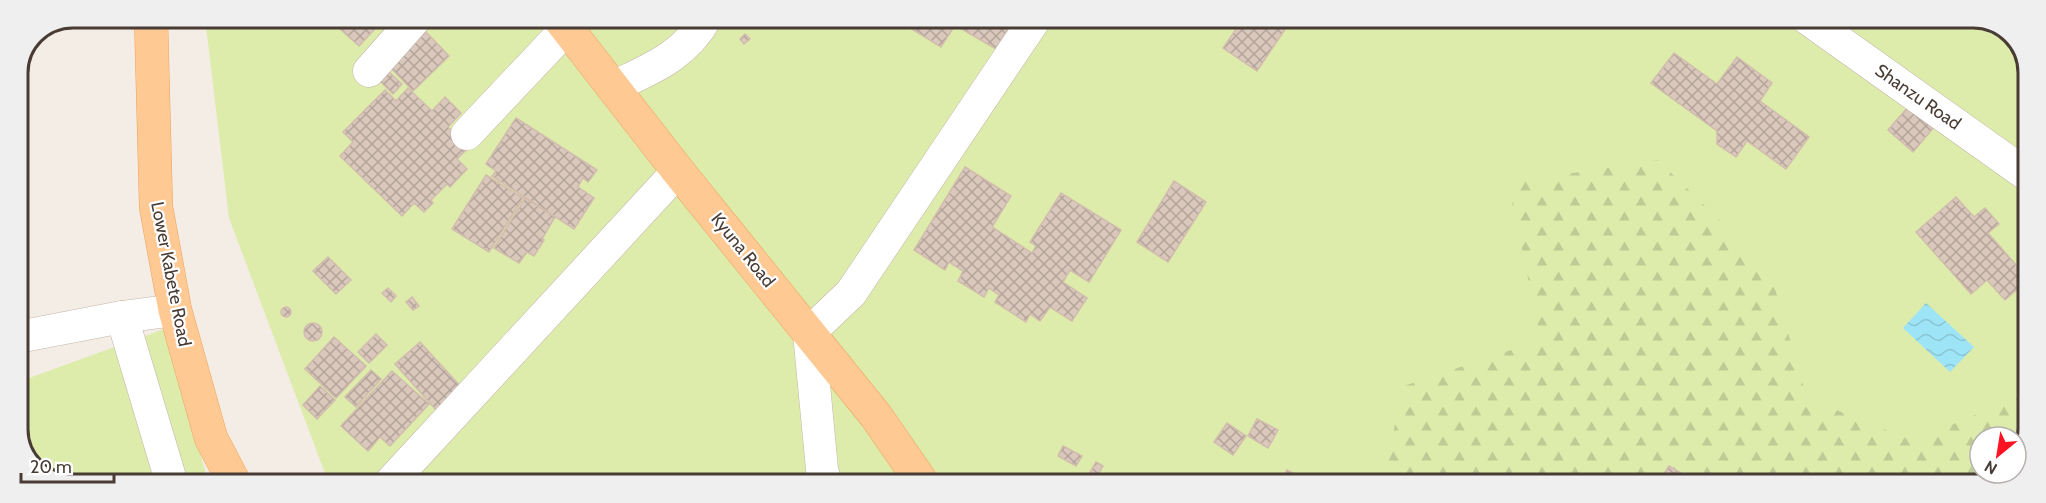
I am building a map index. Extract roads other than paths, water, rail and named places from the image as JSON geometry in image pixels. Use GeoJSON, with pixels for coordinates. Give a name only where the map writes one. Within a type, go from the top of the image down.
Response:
{"type":"FeatureCollection","features":[{"type":"Feature","properties":{"kind":"main road","name":"Lower Kabete Road"},"geometry":{"type":"LineString","coordinates":[[150,28],[156,207],[175,310],[211,438],[230,474]]}},
{"type":"Feature","properties":{"kind":"main road","name":"Kyuna Road"},"geometry":{"type":"LineString","coordinates":[[567,28],[678,171],[876,416],[916,474]]}},
{"type":"Feature","properties":{"kind":"street"},"geometry":{"type":"LineString","coordinates":[[369,71],[407,28]]}},
{"type":"Feature","properties":{"kind":"street"},"geometry":{"type":"LineString","coordinates":[[467,134],[559,28]]}},
{"type":"Feature","properties":{"kind":"street"},"geometry":{"type":"LineString","coordinates":[[613,87],[666,61],[686,45],[699,28]]}},
{"type":"Feature","properties":{"kind":"street"},"geometry":{"type":"LineString","coordinates":[[823,474],[809,333],[851,293],[1029,28]]}},
{"type":"Feature","properties":{"kind":"street","name":"Shanzu Road"},"geometry":{"type":"LineString","coordinates":[[1821,28],[2017,168]]}},
{"type":"Feature","properties":{"kind":"street"},"geometry":{"type":"LineString","coordinates":[[399,474],[678,171]]}},
{"type":"Feature","properties":{"kind":"street"},"geometry":{"type":"LineString","coordinates":[[29,335],[122,317],[175,310]]}},
{"type":"Feature","properties":{"kind":"street"},"geometry":{"type":"LineString","coordinates":[[122,317],[169,474]]}},
{"type":"Feature","properties":{"kind":"water"},"geometry":{"type":"Polygon","coordinates":[[[1926,303],[1974,347],[1950,372],[1903,328],[1926,303]]]}}]}
